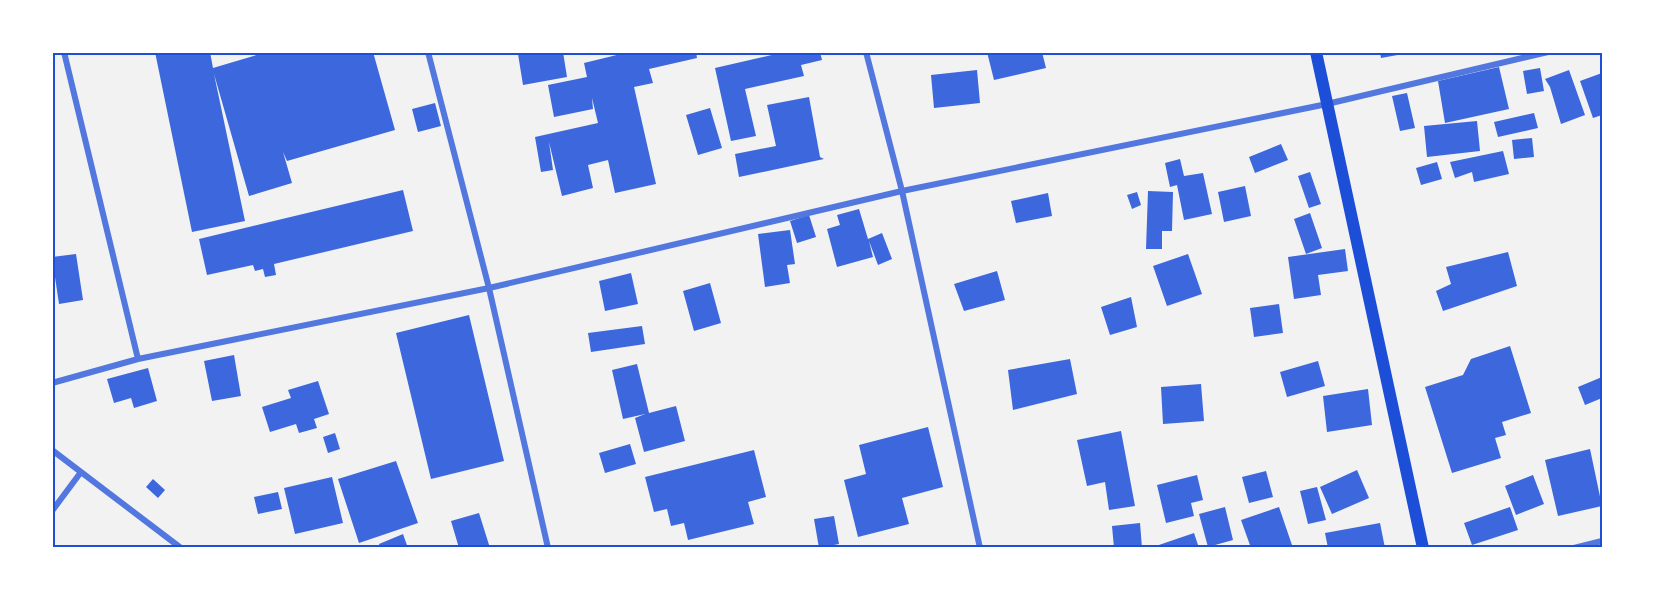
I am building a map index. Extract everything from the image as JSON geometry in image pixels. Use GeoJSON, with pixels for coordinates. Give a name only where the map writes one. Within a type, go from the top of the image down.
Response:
{"type":"FeatureCollection","features":[{"type":"Feature","properties":{"kind":"main road"},"geometry":{"type":"LineString","coordinates":[[1316,52],[1423,548]]}},
{"type":"Feature","properties":{"kind":"street"},"geometry":{"type":"LineString","coordinates":[[64,52],[138,359]]}},
{"type":"Feature","properties":{"kind":"street"},"geometry":{"type":"LineString","coordinates":[[428,52],[489,288],[548,548]]}},
{"type":"Feature","properties":{"kind":"street"},"geometry":{"type":"LineString","coordinates":[[866,52],[902,191],[980,548]]}},
{"type":"Feature","properties":{"kind":"street"},"geometry":{"type":"LineString","coordinates":[[52,383],[138,359],[489,288],[902,191],[1327,104],[1548,52]]}},
{"type":"Feature","properties":{"kind":"street"},"geometry":{"type":"LineString","coordinates":[[52,450],[181,548]]}},
{"type":"Feature","properties":{"kind":"street"},"geometry":{"type":"LineString","coordinates":[[52,511],[81,471]]}},
{"type":"Feature","properties":{"kind":"street"},"geometry":{"type":"LineString","coordinates":[[1574,548],[1602,541]]}},
{"type":"Feature","properties":{"kind":"building"},"geometry":{"type":"Polygon","coordinates":[[[155,52],[210,52],[213,68],[267,52],[373,52],[395,130],[287,161],[283,152],[292,183],[249,196],[214,74],[245,221],[192,232],[155,52]]]}},
{"type":"Feature","properties":{"kind":"building"},"geometry":{"type":"Polygon","coordinates":[[[563,52],[567,77],[523,85],[518,54],[563,52]]]}},
{"type":"Feature","properties":{"kind":"building"},"geometry":{"type":"Polygon","coordinates":[[[629,52],[696,52],[697,58],[649,69],[653,83],[634,87],[656,184],[615,193],[608,160],[588,165],[593,188],[562,196],[549,142],[553,170],[541,172],[535,137],[598,123],[592,98],[593,109],[554,117],[548,85],[587,77],[584,63],[629,52]]]}},
{"type":"Feature","properties":{"kind":"building"},"geometry":{"type":"Polygon","coordinates":[[[785,52],[820,52],[822,60],[801,65],[804,76],[745,89],[756,136],[731,141],[715,68],[785,52]]]}},
{"type":"Feature","properties":{"kind":"building"},"geometry":{"type":"Polygon","coordinates":[[[987,52],[1042,52],[1046,68],[994,80],[987,52]]]}},
{"type":"Feature","properties":{"kind":"building"},"geometry":{"type":"Polygon","coordinates":[[[1380,52],[1402,52],[1403,54],[1381,58],[1380,52]]]}},
{"type":"Feature","properties":{"kind":"building"},"geometry":{"type":"Polygon","coordinates":[[[1499,67],[1509,109],[1445,123],[1438,81],[1499,67]]]}},
{"type":"Feature","properties":{"kind":"building"},"geometry":{"type":"Polygon","coordinates":[[[1540,68],[1544,91],[1527,94],[1523,71],[1540,68]]]}},
{"type":"Feature","properties":{"kind":"building"},"geometry":{"type":"Polygon","coordinates":[[[977,70],[980,103],[934,108],[931,75],[977,70]]]}},
{"type":"Feature","properties":{"kind":"building"},"geometry":{"type":"Polygon","coordinates":[[[1569,70],[1585,115],[1561,124],[1550,87],[1545,79],[1569,70]]]}},
{"type":"Feature","properties":{"kind":"building"},"geometry":{"type":"Polygon","coordinates":[[[1602,73],[1602,115],[1593,118],[1580,81],[1602,73]]]}},
{"type":"Feature","properties":{"kind":"building"},"geometry":{"type":"Polygon","coordinates":[[[1407,93],[1415,128],[1400,131],[1392,96],[1407,93]]]}},
{"type":"Feature","properties":{"kind":"building"},"geometry":{"type":"Polygon","coordinates":[[[809,97],[820,157],[824,159],[739,177],[735,154],[776,146],[767,105],[809,97]]]}},
{"type":"Feature","properties":{"kind":"building"},"geometry":{"type":"Polygon","coordinates":[[[435,103],[441,126],[418,132],[412,109],[435,103]]]}},
{"type":"Feature","properties":{"kind":"building"},"geometry":{"type":"Polygon","coordinates":[[[710,108],[722,148],[698,155],[686,115],[710,108]]]}},
{"type":"Feature","properties":{"kind":"building"},"geometry":{"type":"Polygon","coordinates":[[[1534,113],[1538,128],[1498,137],[1494,122],[1534,113]]]}},
{"type":"Feature","properties":{"kind":"building"},"geometry":{"type":"Polygon","coordinates":[[[1477,121],[1480,151],[1427,157],[1424,126],[1477,121]]]}},
{"type":"Feature","properties":{"kind":"building"},"geometry":{"type":"Polygon","coordinates":[[[1532,138],[1534,157],[1514,159],[1512,140],[1532,138]]]}},
{"type":"Feature","properties":{"kind":"building"},"geometry":{"type":"Polygon","coordinates":[[[1281,144],[1288,160],[1255,173],[1249,157],[1281,144]]]}},
{"type":"Feature","properties":{"kind":"building"},"geometry":{"type":"Polygon","coordinates":[[[1503,151],[1509,174],[1474,182],[1472,172],[1455,178],[1450,162],[1503,151]]]}},
{"type":"Feature","properties":{"kind":"building"},"geometry":{"type":"Polygon","coordinates":[[[1180,159],[1184,176],[1203,173],[1212,214],[1184,220],[1177,185],[1170,187],[1165,163],[1180,159]]]}},
{"type":"Feature","properties":{"kind":"building"},"geometry":{"type":"Polygon","coordinates":[[[1437,162],[1442,179],[1421,185],[1416,168],[1437,162]]]}},
{"type":"Feature","properties":{"kind":"building"},"geometry":{"type":"Polygon","coordinates":[[[1310,172],[1321,204],[1309,208],[1298,176],[1310,172]]]}},
{"type":"Feature","properties":{"kind":"building"},"geometry":{"type":"Polygon","coordinates":[[[1245,186],[1251,216],[1224,222],[1218,192],[1245,186]]]}},
{"type":"Feature","properties":{"kind":"building"},"geometry":{"type":"Polygon","coordinates":[[[403,190],[413,231],[274,264],[276,275],[265,277],[263,269],[255,271],[253,265],[207,275],[199,239],[403,190]]]}},
{"type":"Feature","properties":{"kind":"building"},"geometry":{"type":"Polygon","coordinates":[[[1148,191],[1173,192],[1172,231],[1162,231],[1162,249],[1146,249],[1148,191]]]}},
{"type":"Feature","properties":{"kind":"building"},"geometry":{"type":"Polygon","coordinates":[[[1137,192],[1141,205],[1132,209],[1127,195],[1137,192]]]}},
{"type":"Feature","properties":{"kind":"building"},"geometry":{"type":"Polygon","coordinates":[[[1048,193],[1052,216],[1016,223],[1011,201],[1048,193]]]}},
{"type":"Feature","properties":{"kind":"building"},"geometry":{"type":"Polygon","coordinates":[[[859,209],[868,239],[882,233],[892,259],[878,265],[869,241],[873,257],[837,267],[827,229],[840,225],[837,215],[859,209]]]}},
{"type":"Feature","properties":{"kind":"building"},"geometry":{"type":"Polygon","coordinates":[[[1310,213],[1322,248],[1306,254],[1294,219],[1310,213]]]}},
{"type":"Feature","properties":{"kind":"building"},"geometry":{"type":"Polygon","coordinates":[[[809,215],[816,237],[797,243],[790,221],[809,215]]]}},
{"type":"Feature","properties":{"kind":"building"},"geometry":{"type":"Polygon","coordinates":[[[790,230],[795,264],[787,265],[790,283],[765,287],[758,234],[790,230]]]}},
{"type":"Feature","properties":{"kind":"building"},"geometry":{"type":"Polygon","coordinates":[[[1345,249],[1348,271],[1318,275],[1321,295],[1294,299],[1288,257],[1345,249]]]}},
{"type":"Feature","properties":{"kind":"building"},"geometry":{"type":"Polygon","coordinates":[[[1508,252],[1517,286],[1443,311],[1436,291],[1451,284],[1446,267],[1508,252]]]}},
{"type":"Feature","properties":{"kind":"building"},"geometry":{"type":"Polygon","coordinates":[[[76,254],[83,300],[59,304],[52,257],[76,254]]]}},
{"type":"Feature","properties":{"kind":"building"},"geometry":{"type":"Polygon","coordinates":[[[1188,254],[1202,294],[1167,306],[1153,266],[1188,254]]]}},
{"type":"Feature","properties":{"kind":"building"},"geometry":{"type":"Polygon","coordinates":[[[997,271],[1005,300],[964,311],[954,284],[997,271]]]}},
{"type":"Feature","properties":{"kind":"building"},"geometry":{"type":"Polygon","coordinates":[[[631,273],[638,304],[605,311],[599,281],[631,273]]]}},
{"type":"Feature","properties":{"kind":"building"},"geometry":{"type":"Polygon","coordinates":[[[710,283],[721,323],[694,331],[683,291],[710,283]]]}},
{"type":"Feature","properties":{"kind":"building"},"geometry":{"type":"Polygon","coordinates":[[[1131,297],[1137,327],[1110,335],[1101,307],[1131,297]]]}},
{"type":"Feature","properties":{"kind":"building"},"geometry":{"type":"Polygon","coordinates":[[[1279,304],[1283,333],[1254,337],[1250,308],[1279,304]]]}},
{"type":"Feature","properties":{"kind":"building"},"geometry":{"type":"Polygon","coordinates":[[[469,315],[504,461],[431,479],[396,333],[469,315]]]}},
{"type":"Feature","properties":{"kind":"building"},"geometry":{"type":"Polygon","coordinates":[[[642,326],[645,344],[591,352],[588,333],[642,326]]]}},
{"type":"Feature","properties":{"kind":"building"},"geometry":{"type":"Polygon","coordinates":[[[1510,346],[1531,413],[1502,422],[1506,435],[1495,438],[1501,458],[1452,473],[1425,387],[1463,375],[1471,359],[1510,346]]]}},
{"type":"Feature","properties":{"kind":"building"},"geometry":{"type":"Polygon","coordinates":[[[234,355],[241,396],[212,401],[204,361],[234,355]]]}},
{"type":"Feature","properties":{"kind":"building"},"geometry":{"type":"Polygon","coordinates":[[[1070,359],[1077,394],[1013,410],[1008,370],[1070,359]]]}},
{"type":"Feature","properties":{"kind":"building"},"geometry":{"type":"Polygon","coordinates":[[[1318,361],[1325,386],[1287,397],[1280,372],[1318,361]]]}},
{"type":"Feature","properties":{"kind":"building"},"geometry":{"type":"Polygon","coordinates":[[[637,364],[649,413],[676,406],[685,441],[644,452],[635,418],[645,414],[623,419],[612,370],[637,364]]]}},
{"type":"Feature","properties":{"kind":"building"},"geometry":{"type":"Polygon","coordinates":[[[148,368],[157,401],[134,408],[131,398],[114,403],[107,379],[148,368]]]}},
{"type":"Feature","properties":{"kind":"building"},"geometry":{"type":"Polygon","coordinates":[[[1602,377],[1602,398],[1585,405],[1578,387],[1602,377]]]}},
{"type":"Feature","properties":{"kind":"building"},"geometry":{"type":"Polygon","coordinates":[[[318,381],[329,414],[314,419],[317,428],[299,433],[296,424],[270,432],[262,407],[291,398],[288,390],[318,381]]]}},
{"type":"Feature","properties":{"kind":"building"},"geometry":{"type":"Polygon","coordinates":[[[1201,384],[1204,421],[1163,424],[1161,387],[1201,384]]]}},
{"type":"Feature","properties":{"kind":"building"},"geometry":{"type":"Polygon","coordinates":[[[1368,389],[1372,425],[1327,432],[1323,396],[1368,389]]]}},
{"type":"Feature","properties":{"kind":"building"},"geometry":{"type":"Polygon","coordinates":[[[928,427],[943,487],[902,498],[909,524],[858,537],[844,480],[866,474],[859,445],[928,427]]]}},
{"type":"Feature","properties":{"kind":"building"},"geometry":{"type":"Polygon","coordinates":[[[1121,431],[1135,506],[1109,510],[1105,482],[1087,486],[1077,440],[1121,431]]]}},
{"type":"Feature","properties":{"kind":"building"},"geometry":{"type":"Polygon","coordinates":[[[335,433],[340,449],[328,453],[323,437],[335,433]]]}},
{"type":"Feature","properties":{"kind":"building"},"geometry":{"type":"Polygon","coordinates":[[[630,444],[636,464],[605,473],[599,453],[630,444]]]}},
{"type":"Feature","properties":{"kind":"building"},"geometry":{"type":"Polygon","coordinates":[[[1590,449],[1602,506],[1558,516],[1545,460],[1590,449]]]}},
{"type":"Feature","properties":{"kind":"building"},"geometry":{"type":"Polygon","coordinates":[[[754,450],[766,497],[748,502],[754,524],[688,540],[684,523],[671,526],[667,509],[654,512],[645,477],[754,450]]]}},
{"type":"Feature","properties":{"kind":"building"},"geometry":{"type":"Polygon","coordinates":[[[396,461],[418,523],[359,543],[338,479],[396,461]]]}},
{"type":"Feature","properties":{"kind":"building"},"geometry":{"type":"Polygon","coordinates":[[[1357,470],[1369,498],[1332,514],[1320,487],[1357,470]]]}},
{"type":"Feature","properties":{"kind":"building"},"geometry":{"type":"Polygon","coordinates":[[[1266,471],[1273,497],[1249,503],[1242,477],[1266,471]]]}},
{"type":"Feature","properties":{"kind":"building"},"geometry":{"type":"Polygon","coordinates":[[[1197,475],[1203,500],[1191,503],[1194,516],[1166,523],[1157,485],[1197,475]]]}},
{"type":"Feature","properties":{"kind":"building"},"geometry":{"type":"Polygon","coordinates":[[[1533,475],[1544,504],[1516,515],[1505,486],[1533,475]]]}},
{"type":"Feature","properties":{"kind":"building"},"geometry":{"type":"Polygon","coordinates":[[[332,477],[343,523],[295,534],[284,488],[332,477]]]}},
{"type":"Feature","properties":{"kind":"building"},"geometry":{"type":"Polygon","coordinates":[[[153,479],[165,490],[158,498],[146,487],[153,479]]]}},
{"type":"Feature","properties":{"kind":"building"},"geometry":{"type":"Polygon","coordinates":[[[1317,487],[1326,520],[1308,524],[1300,491],[1317,487]]]}},
{"type":"Feature","properties":{"kind":"building"},"geometry":{"type":"Polygon","coordinates":[[[278,492],[282,509],[258,514],[254,497],[278,492]]]}},
{"type":"Feature","properties":{"kind":"building"},"geometry":{"type":"Polygon","coordinates":[[[1225,507],[1233,540],[1208,547],[1199,514],[1225,507]]]}},
{"type":"Feature","properties":{"kind":"building"},"geometry":{"type":"Polygon","coordinates":[[[1279,507],[1293,548],[1251,548],[1241,520],[1279,507]]]}},
{"type":"Feature","properties":{"kind":"building"},"geometry":{"type":"Polygon","coordinates":[[[1510,507],[1518,530],[1472,545],[1464,523],[1510,507]]]}},
{"type":"Feature","properties":{"kind":"building"},"geometry":{"type":"Polygon","coordinates":[[[479,513],[490,548],[459,548],[451,521],[479,513]]]}},
{"type":"Feature","properties":{"kind":"building"},"geometry":{"type":"Polygon","coordinates":[[[834,516],[839,544],[819,548],[814,519],[834,516]]]}},
{"type":"Feature","properties":{"kind":"building"},"geometry":{"type":"Polygon","coordinates":[[[1140,523],[1142,548],[1114,548],[1112,526],[1140,523]]]}},
{"type":"Feature","properties":{"kind":"building"},"geometry":{"type":"Polygon","coordinates":[[[1380,523],[1385,548],[1328,548],[1325,533],[1380,523]]]}},
{"type":"Feature","properties":{"kind":"building"},"geometry":{"type":"Polygon","coordinates":[[[1194,533],[1199,548],[1153,548],[1153,547],[1194,533]]]}},
{"type":"Feature","properties":{"kind":"building"},"geometry":{"type":"Polygon","coordinates":[[[403,534],[408,548],[380,548],[379,544],[403,534]]]}}]}
